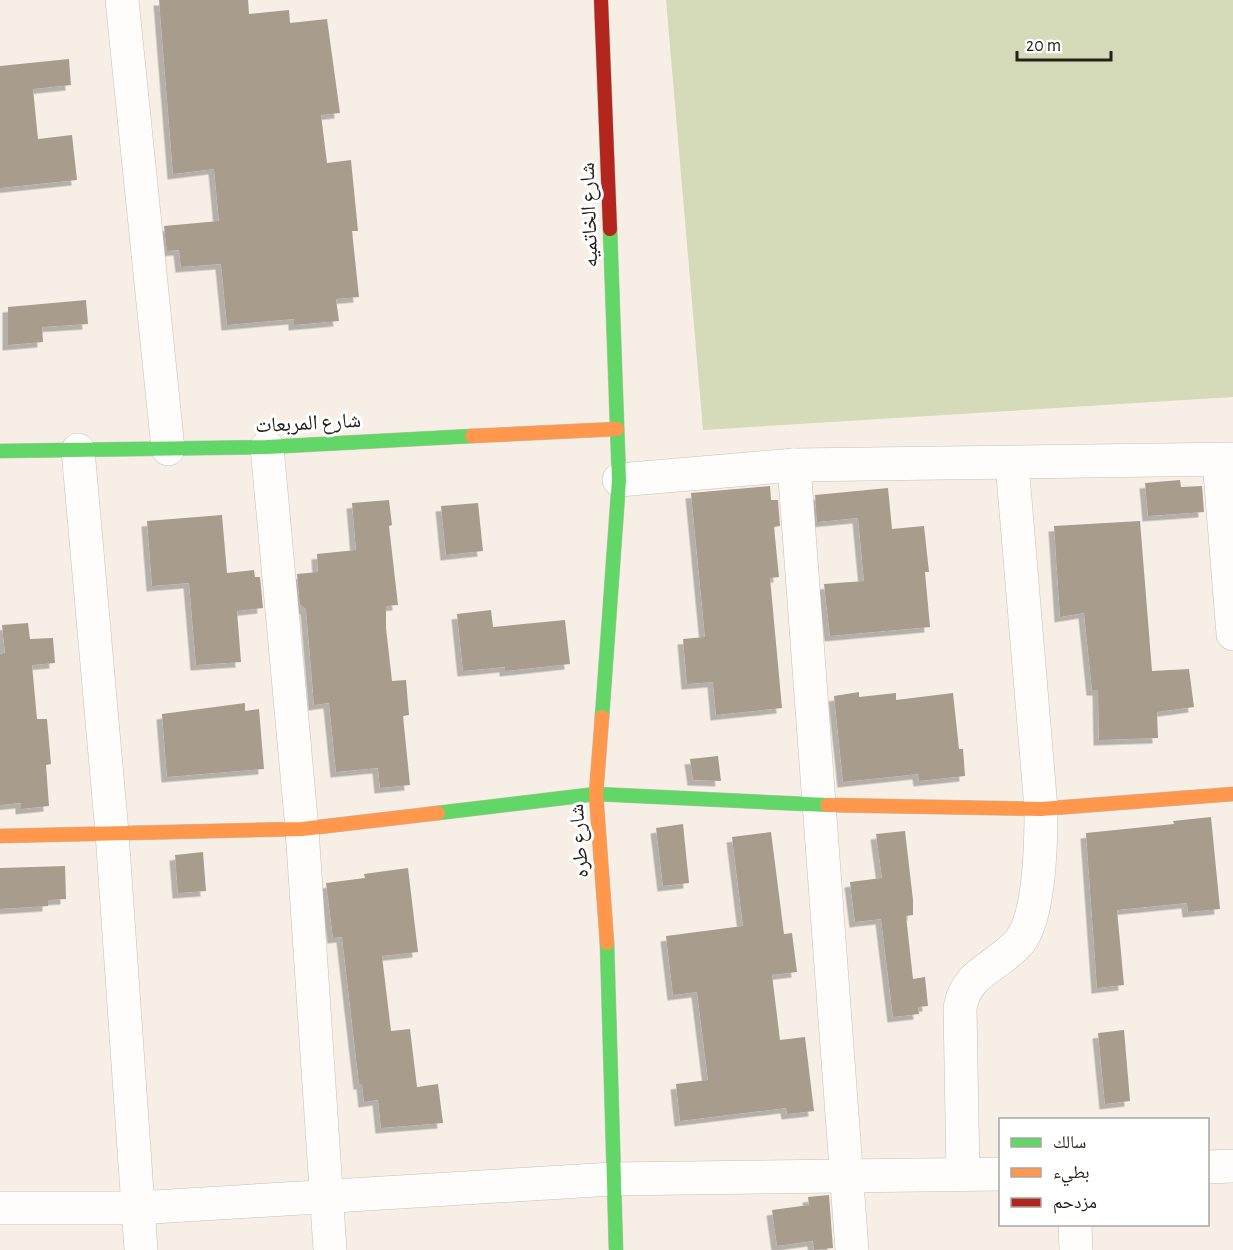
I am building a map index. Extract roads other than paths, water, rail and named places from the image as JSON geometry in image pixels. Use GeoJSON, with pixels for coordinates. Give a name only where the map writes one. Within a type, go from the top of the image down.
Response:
{"type":"FeatureCollection","features":[{"type":"Feature","properties":{"kind":"street"},"geometry":{"type":"LineString","coordinates":[[122,0],[168,449]]}},
{"type":"Feature","properties":{"kind":"street","name":"شارع الخاتميه"},"geometry":{"type":"LineString","coordinates":[[601,0],[617,429]]}},
{"type":"Feature","properties":{"kind":"street","name":"شارع المربعات"},"geometry":{"type":"LineString","coordinates":[[0,451],[267,447],[617,429]]}},
{"type":"Feature","properties":{"kind":"street","name":"شارع طره"},"geometry":{"type":"LineString","coordinates":[[616,1250],[606,910],[596,794],[619,480],[617,429]]}},
{"type":"Feature","properties":{"kind":"street"},"geometry":{"type":"LineString","coordinates":[[267,447],[302,829],[330,1250]]}},
{"type":"Feature","properties":{"kind":"street"},"geometry":{"type":"LineString","coordinates":[[78,450],[112,833],[141,1250]]}},
{"type":"Feature","properties":{"kind":"street"},"geometry":{"type":"LineString","coordinates":[[619,480],[794,465],[1226,460],[1233,634]]}},
{"type":"Feature","properties":{"kind":"street"},"geometry":{"type":"LineString","coordinates":[[963,1174],[960,1008],[963,992],[971,981],[1019,941],[1027,927],[1042,855],[1041,809],[1012,463]]}},
{"type":"Feature","properties":{"kind":"street"},"geometry":{"type":"LineString","coordinates":[[794,465],[852,1250]]}},
{"type":"Feature","properties":{"kind":"street"},"geometry":{"type":"LineString","coordinates":[[0,836],[302,829],[596,794],[820,805],[1041,809],[1233,794]]}},
{"type":"Feature","properties":{"kind":"street"},"geometry":{"type":"LineString","coordinates":[[1209,1167],[1233,1166]]}},
{"type":"Feature","properties":{"kind":"street"},"geometry":{"type":"LineString","coordinates":[[0,1208],[137,1208],[613,1179],[999,1174]]}},
{"type":"Feature","properties":{"kind":"street"},"geometry":{"type":"LineString","coordinates":[[1075,1226],[1076,1250]]}}]}
